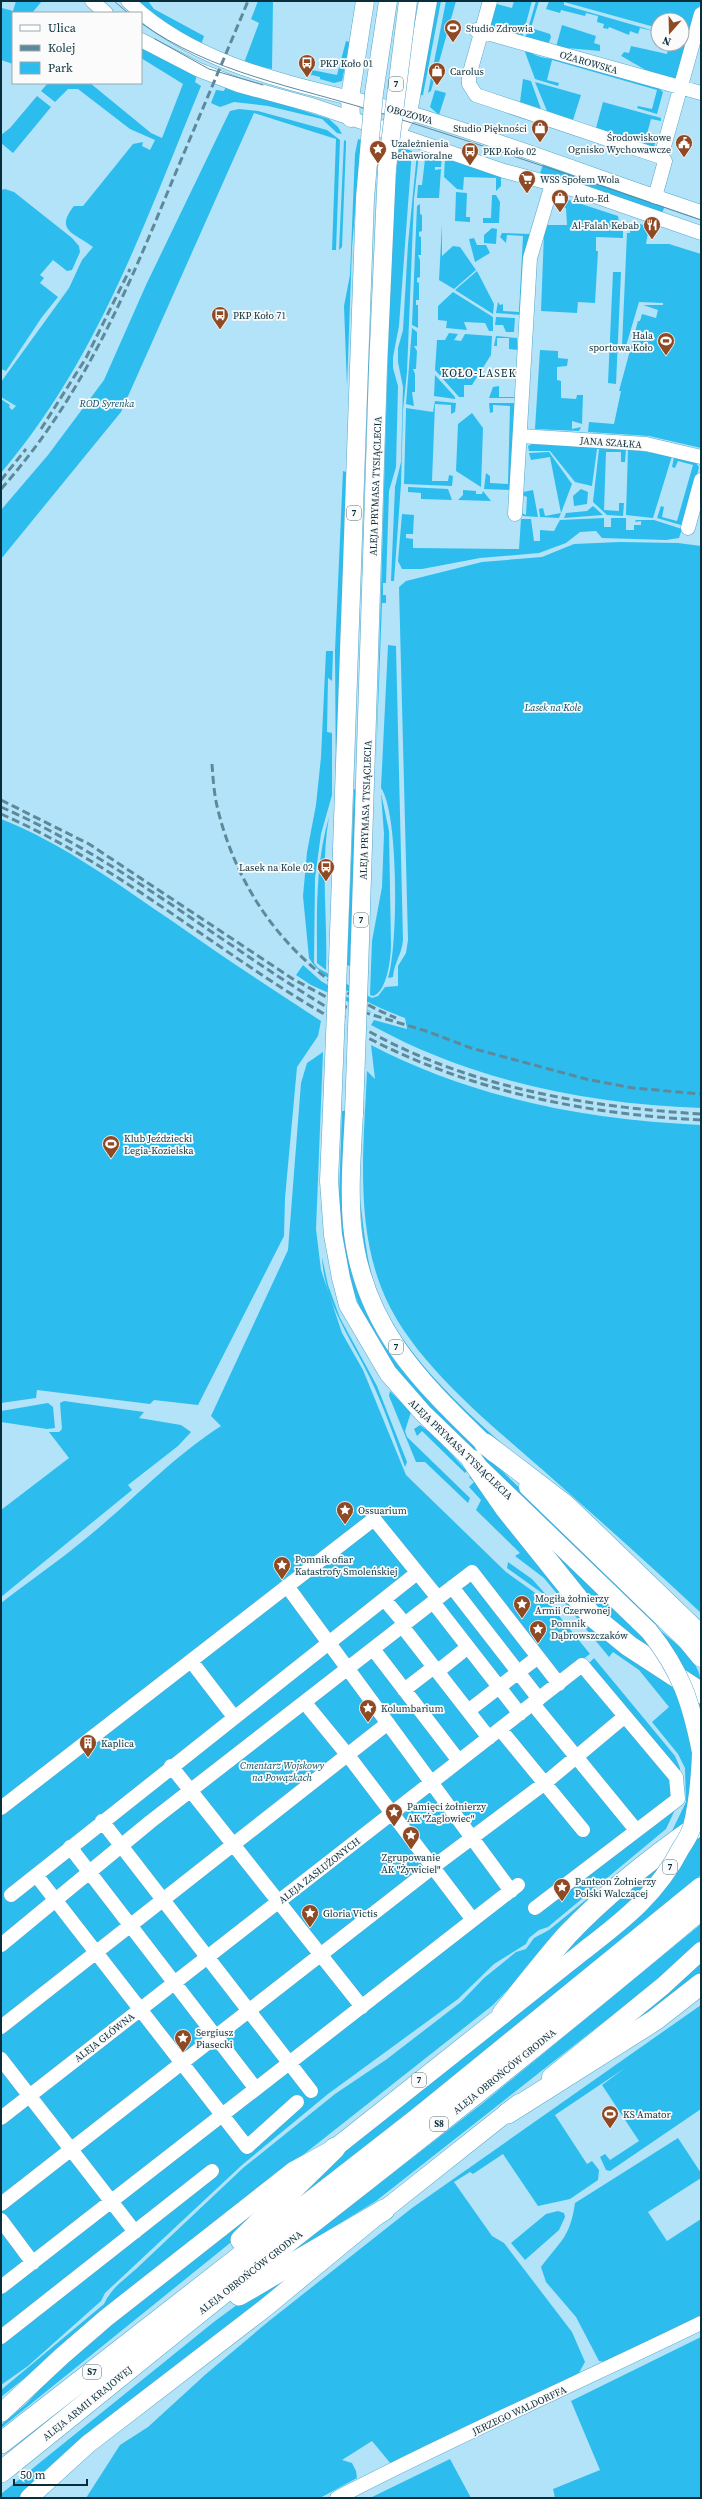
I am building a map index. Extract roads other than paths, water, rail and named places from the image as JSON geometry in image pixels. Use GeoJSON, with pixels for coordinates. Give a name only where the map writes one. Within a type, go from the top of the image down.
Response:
{"type":"FeatureCollection","features":[{"type":"Feature","properties":{"kind":"highway"},"geometry":{"type":"LineString","coordinates":[[485,1444],[565,1505],[701,1636]]}},
{"type":"Feature","properties":{"kind":"highway"},"geometry":{"type":"LineString","coordinates":[[472,1460],[506,1509],[590,1614],[629,1646],[701,1693]]}},
{"type":"Feature","properties":{"kind":"highway"},"geometry":{"type":"LineString","coordinates":[[503,2013],[567,1936],[613,1891],[662,1851],[701,1824]]}},
{"type":"Feature","properties":{"kind":"highway","name":"ALEJA OBROŃCÓW GRODNA"},"geometry":{"type":"LineString","coordinates":[[183,2299],[417,2118],[701,1888]]}},
{"type":"Feature","properties":{"kind":"highway","name":"ALEJA OBROŃCÓW GRODNA"},"geometry":{"type":"LineString","coordinates":[[172,2334],[403,2153],[595,1998],[701,1909]]}},
{"type":"Feature","properties":{"kind":"highway"},"geometry":{"type":"LineString","coordinates":[[508,2113],[655,2020],[701,1984]]}},
{"type":"Feature","properties":{"kind":"highway","name":"7"},"geometry":{"type":"LineString","coordinates":[[183,2299],[335,2148]]}},
{"type":"Feature","properties":{"kind":"highway"},"geometry":{"type":"LineString","coordinates":[[172,2334],[384,2210]]}},
{"type":"Feature","properties":{"kind":"highway","name":"ALEJA ARMII KRAJOWEJ"},"geometry":{"type":"LineString","coordinates":[[1,2443],[183,2299]]}},
{"type":"Feature","properties":{"kind":"highway","name":"ALEJA ARMII KRAJOWEJ"},"geometry":{"type":"LineString","coordinates":[[1,2472],[172,2334]]}},
{"type":"Feature","properties":{"kind":"main road"},"geometry":{"type":"LineString","coordinates":[[351,118],[350,97],[365,1]]}},
{"type":"Feature","properties":{"kind":"main road","name":"ALEJA PRYMASA TYSIĄCLECIA"},"geometry":{"type":"LineString","coordinates":[[388,1],[374,93],[364,206],[329,1181],[332,1235],[348,1305],[388,1372],[410,1401],[649,1631],[677,1670],[695,1722],[701,1753]]}},
{"type":"Feature","properties":{"kind":"main road","name":"ALEJA PRYMASA TYSIĄCLECIA"},"geometry":{"type":"LineString","coordinates":[[408,1],[387,168],[378,368],[351,1179],[352,1225],[365,1286],[383,1328],[403,1358],[485,1444],[662,1617],[701,1658]]}},
{"type":"Feature","properties":{"kind":"main road"},"geometry":{"type":"LineString","coordinates":[[384,129],[400,126],[408,113],[428,1]]}},
{"type":"Feature","properties":{"kind":"main road","name":"7"},"geometry":{"type":"LineString","coordinates":[[335,2148],[503,2013],[626,1918],[656,1890],[692,1828],[699,1788],[701,1753]]}},
{"type":"Feature","properties":{"kind":"main road"},"geometry":{"type":"LineString","coordinates":[[29,2498],[88,2444],[277,2299],[384,2210],[508,2113],[664,1986],[701,1951]]}},
{"type":"Feature","properties":{"kind":"main road"},"geometry":{"type":"LineString","coordinates":[[1,2413],[62,2356],[106,2318],[293,2171],[335,2148]]}},
{"type":"Feature","properties":{"kind":"street"},"geometry":{"type":"LineString","coordinates":[[92,1],[105,12]]}},
{"type":"Feature","properties":{"kind":"street","name":"OBOZOWA"},"geometry":{"type":"LineString","coordinates":[[128,1],[177,38],[207,53],[269,77],[408,113],[701,212]]}},
{"type":"Feature","properties":{"kind":"street"},"geometry":{"type":"LineString","coordinates":[[490,1],[479,31],[469,76],[469,84],[476,96],[661,157],[665,161],[664,169],[655,197]]}},
{"type":"Feature","properties":{"kind":"street"},"geometry":{"type":"LineString","coordinates":[[661,157],[701,14]]}},
{"type":"Feature","properties":{"kind":"street","name":"OŻAROWSKA"},"geometry":{"type":"LineString","coordinates":[[479,31],[701,93]]}},
{"type":"Feature","properties":{"kind":"street"},"geometry":{"type":"LineString","coordinates":[[142,41],[180,61],[238,85],[351,118],[504,170],[583,192],[701,233]]}},
{"type":"Feature","properties":{"kind":"street"},"geometry":{"type":"LineString","coordinates":[[515,514],[530,258],[552,184]]}},
{"type":"Feature","properties":{"kind":"street","name":"JANA SZAŁKA"},"geometry":{"type":"LineString","coordinates":[[520,436],[646,444],[701,457]]}},
{"type":"Feature","properties":{"kind":"street"},"geometry":{"type":"LineString","coordinates":[[688,528],[701,480]]}},
{"type":"Feature","properties":{"kind":"street"},"geometry":{"type":"LineString","coordinates":[[1,1808],[374,1519],[418,1573],[468,1647],[520,1714]]}},
{"type":"Feature","properties":{"kind":"street"},"geometry":{"type":"LineString","coordinates":[[1,1945],[121,1846],[472,1572],[559,1684]]}},
{"type":"Feature","properties":{"kind":"street"},"geometry":{"type":"LineString","coordinates":[[11,1895],[171,1766],[418,1573]]}},
{"type":"Feature","properties":{"kind":"street"},"geometry":{"type":"LineString","coordinates":[[1,2287],[514,1888],[472,1838],[287,1586]]}},
{"type":"Feature","properties":{"kind":"street"},"geometry":{"type":"LineString","coordinates":[[452,1587],[518,1672],[536,1701],[576,1757],[636,1830]]}},
{"type":"Feature","properties":{"kind":"street"},"geometry":{"type":"LineString","coordinates":[[384,1599],[489,1738]]}},
{"type":"Feature","properties":{"kind":"street"},"geometry":{"type":"LineString","coordinates":[[404,1690],[468,1647]]}},
{"type":"Feature","properties":{"kind":"street"},"geometry":{"type":"LineString","coordinates":[[373,1649],[459,1761]]}},
{"type":"Feature","properties":{"kind":"street"},"geometry":{"type":"LineString","coordinates":[[468,1711],[538,1657]]}},
{"type":"Feature","properties":{"kind":"street"},"geometry":{"type":"LineString","coordinates":[[191,1661],[234,1717]]}},
{"type":"Feature","properties":{"kind":"street","name":"ALEJA ZASŁUŻONYCH"},"geometry":{"type":"LineString","coordinates":[[207,1957],[582,1665],[624,1716]]}},
{"type":"Feature","properties":{"kind":"street"},"geometry":{"type":"LineString","coordinates":[[305,1703],[474,1920]]}},
{"type":"Feature","properties":{"kind":"street"},"geometry":{"type":"LineString","coordinates":[[1,2204],[433,1867],[545,1783],[624,1716],[676,1777],[678,1799],[535,1908]]}},
{"type":"Feature","properties":{"kind":"street"},"geometry":{"type":"LineString","coordinates":[[1,2028],[388,1723]]}},
{"type":"Feature","properties":{"kind":"street"},"geometry":{"type":"LineString","coordinates":[[500,1729],[583,1830]]}},
{"type":"Feature","properties":{"kind":"street"},"geometry":{"type":"LineString","coordinates":[[171,1766],[362,2007]]}},
{"type":"Feature","properties":{"kind":"street"},"geometry":{"type":"LineString","coordinates":[[102,1821],[311,2091]]}},
{"type":"Feature","properties":{"kind":"street"},"geometry":{"type":"LineString","coordinates":[[70,1847],[90,1871],[256,2089]]}},
{"type":"Feature","properties":{"kind":"street"},"geometry":{"type":"LineString","coordinates":[[36,1875],[247,2147],[297,2102]]}},
{"type":"Feature","properties":{"kind":"street","name":"ALEJA GŁÓWNA"},"geometry":{"type":"LineString","coordinates":[[1,2118],[207,1957]]}},
{"type":"Feature","properties":{"kind":"street"},"geometry":{"type":"LineString","coordinates":[[1,2059],[135,2232]]}},
{"type":"Feature","properties":{"kind":"street"},"geometry":{"type":"LineString","coordinates":[[1,2337],[212,2171]]}},
{"type":"Feature","properties":{"kind":"street"},"geometry":{"type":"LineString","coordinates":[[1,2220],[33,2263]]}},
{"type":"Feature","properties":{"kind":"street","name":"JERZEGO WALDORFFA"},"geometry":{"type":"LineString","coordinates":[[337,2498],[395,2468],[597,2374],[701,2323]]}},
{"type":"Feature","properties":{"kind":"tram line"},"geometry":{"type":"LineString","coordinates":[[114,1],[127,12]]}},
{"type":"Feature","properties":{"kind":"tram line"},"geometry":{"type":"LineString","coordinates":[[142,24],[168,40],[225,67],[418,125],[701,220]]}},
{"type":"Feature","properties":{"kind":"tram line"},"geometry":{"type":"LineString","coordinates":[[155,39],[209,69],[263,85]]}},
{"type":"Feature","properties":{"kind":"railway"},"geometry":{"type":"LineString","coordinates":[[1,489],[53,422],[76,386],[96,350],[150,235],[248,1]]}},
{"type":"Feature","properties":{"kind":"railway"},"geometry":{"type":"LineString","coordinates":[[41,429],[86,358],[130,269]]}},
{"type":"Feature","properties":{"kind":"railway"},"geometry":{"type":"LineString","coordinates":[[1,480],[26,449]]}},
{"type":"Feature","properties":{"kind":"railway"},"geometry":{"type":"LineString","coordinates":[[212,764],[217,806],[228,842],[242,875],[259,906],[281,934],[305,960],[332,983],[363,1002],[396,1018]]}},
{"type":"Feature","properties":{"kind":"railway"},"geometry":{"type":"LineString","coordinates":[[1,800],[89,844],[293,979],[343,1006],[426,1031],[471,1048],[586,1079],[633,1088],[701,1094]]}},
{"type":"Feature","properties":{"kind":"railway"},"geometry":{"type":"LineString","coordinates":[[1,807],[49,830],[96,857],[142,885],[324,1005],[370,1032],[409,1051],[489,1081],[531,1091],[573,1100],[616,1106],[701,1114]]}},
{"type":"Feature","properties":{"kind":"railway"},"geometry":{"type":"LineString","coordinates":[[1,814],[50,838],[97,864],[277,985],[323,1013],[370,1039],[409,1057],[449,1073],[531,1097],[573,1106],[615,1112],[701,1120]]}},
{"type":"Feature","properties":{"kind":"place","name":"Studio Zdrowia"},"geometry":{"type":"Point","coordinates":[453,43]}},
{"type":"Feature","properties":{"kind":"place","name":"PKP Koło 01"},"geometry":{"type":"Point","coordinates":[307,78]}},
{"type":"Feature","properties":{"kind":"place","name":"Carolus"},"geometry":{"type":"Point","coordinates":[437,86]}},
{"type":"Feature","properties":{"kind":"place","name":"Studio Piękności"},"geometry":{"type":"Point","coordinates":[540,143]}},
{"type":"Feature","properties":{"kind":"place","name":"Środowiskowe Ognisko Wychowawcze"},"geometry":{"type":"Point","coordinates":[684,158]}},
{"type":"Feature","properties":{"kind":"place","name":"Uzależnienia Behawioralne"},"geometry":{"type":"Point","coordinates":[378,164]}},
{"type":"Feature","properties":{"kind":"place","name":"PKP Koło 02"},"geometry":{"type":"Point","coordinates":[470,166]}},
{"type":"Feature","properties":{"kind":"place","name":"WSS Społem Wola"},"geometry":{"type":"Point","coordinates":[527,194]}},
{"type":"Feature","properties":{"kind":"place","name":"Auto-Ed"},"geometry":{"type":"Point","coordinates":[560,213]}},
{"type":"Feature","properties":{"kind":"place","name":"Al-Falah Kebab"},"geometry":{"type":"Point","coordinates":[652,240]}},
{"type":"Feature","properties":{"kind":"place","name":"PKP Koło 71"},"geometry":{"type":"Point","coordinates":[220,330]}},
{"type":"Feature","properties":{"kind":"place","name":"Hala sportowa Koło"},"geometry":{"type":"Point","coordinates":[666,356]}},
{"type":"Feature","properties":{"kind":"place","name":"Lasek na Kole 02"},"geometry":{"type":"Point","coordinates":[326,882]}},
{"type":"Feature","properties":{"kind":"place","name":"Klub Jeździecki Legia-Kozielska"},"geometry":{"type":"Point","coordinates":[111,1159]}},
{"type":"Feature","properties":{"kind":"place","name":"Ossuarium"},"geometry":{"type":"Point","coordinates":[345,1525]}},
{"type":"Feature","properties":{"kind":"place","name":"Pomnik ofiar Katastrofy Smoleńskiej"},"geometry":{"type":"Point","coordinates":[282,1580]}},
{"type":"Feature","properties":{"kind":"place","name":"Mogiła żołnierzy Armii Czerwonej"},"geometry":{"type":"Point","coordinates":[522,1619]}},
{"type":"Feature","properties":{"kind":"place","name":"Pomnik Dąbrowszczaków"},"geometry":{"type":"Point","coordinates":[538,1644]}},
{"type":"Feature","properties":{"kind":"place","name":"Kolumbarium"},"geometry":{"type":"Point","coordinates":[368,1723]}},
{"type":"Feature","properties":{"kind":"place","name":"Kaplica"},"geometry":{"type":"Point","coordinates":[88,1758]}},
{"type":"Feature","properties":{"kind":"place","name":"Pamięci żołnierzy AK \"Żaglowiec\""},"geometry":{"type":"Point","coordinates":[394,1827]}},
{"type":"Feature","properties":{"kind":"place","name":"Zgrupowanie AK \"Żywiciel\""},"geometry":{"type":"Point","coordinates":[411,1850]}},
{"type":"Feature","properties":{"kind":"place","name":"Panteon Żołnierzy Polski Walczącej"},"geometry":{"type":"Point","coordinates":[562,1902]}},
{"type":"Feature","properties":{"kind":"place","name":"Gloria Victis"},"geometry":{"type":"Point","coordinates":[310,1928]}},
{"type":"Feature","properties":{"kind":"place","name":"Sergiusz Piasecki"},"geometry":{"type":"Point","coordinates":[183,2053]}},
{"type":"Feature","properties":{"kind":"place","name":"KS Amator"},"geometry":{"type":"Point","coordinates":[610,2129]}},
{"type":"Feature","properties":{"kind":"district","name":"KOŁO-LASEK"},"geometry":{"type":"Point","coordinates":[479,373]}},
{"type":"Feature","properties":{"kind":"park label","name":"ROD Syrenka"},"geometry":{"type":"Point","coordinates":[107,403]}},
{"type":"Feature","properties":{"kind":"park label","name":"Lasek na Kole"},"geometry":{"type":"Point","coordinates":[553,707]}},
{"type":"Feature","properties":{"kind":"park label","name":"Cmentarz Wojskowy na Powązkach"},"geometry":{"type":"Point","coordinates":[282,1770]}}]}
